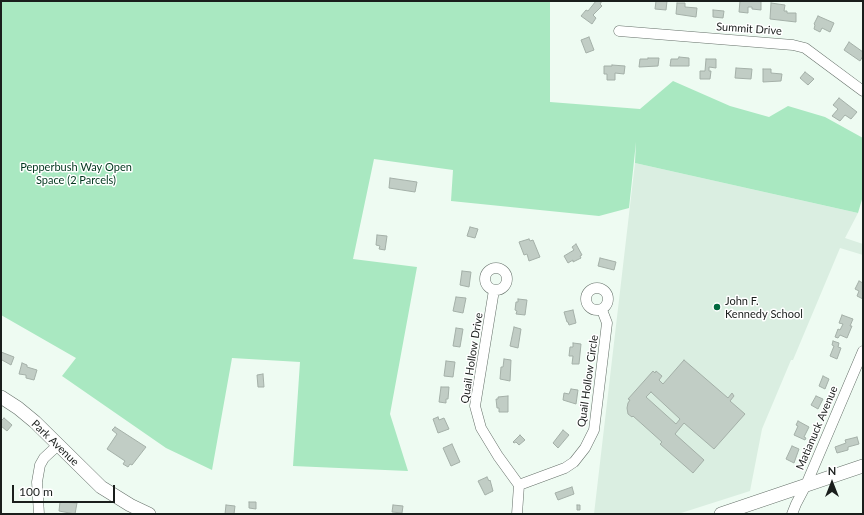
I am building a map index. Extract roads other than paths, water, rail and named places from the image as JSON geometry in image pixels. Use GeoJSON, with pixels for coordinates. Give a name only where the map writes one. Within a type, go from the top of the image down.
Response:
{"type":"FeatureCollection","features":[{"type":"Feature","properties":{"kind":"main road","name":"Park Avenue"},"geometry":{"type":"LineString","coordinates":[[1,397],[18,408],[35,422],[101,487],[130,505],[149,514]]}},
{"type":"Feature","properties":{"kind":"main road"},"geometry":{"type":"LineString","coordinates":[[721,514],[863,466]]}},
{"type":"Feature","properties":{"kind":"street","name":"Summit Drive"},"geometry":{"type":"LineString","coordinates":[[619,31],[793,44],[805,48],[863,91]]}},
{"type":"Feature","properties":{"kind":"street","name":"Quail Hollow Drive"},"geometry":{"type":"LineString","coordinates":[[494,290],[475,406],[481,428],[498,456],[519,485]]}},
{"type":"Feature","properties":{"kind":"street","name":"Quail Hollow Circle"},"geometry":{"type":"LineString","coordinates":[[519,485],[565,468],[574,462],[585,448],[594,430],[607,323],[602,310]]}},
{"type":"Feature","properties":{"kind":"street","name":"Matianuck Avenue"},"geometry":{"type":"LineString","coordinates":[[792,514],[806,485],[863,351]]}},
{"type":"Feature","properties":{"kind":"street"},"geometry":{"type":"LineString","coordinates":[[38,514],[38,482],[40,465],[44,458],[58,445]]}},
{"type":"Feature","properties":{"kind":"street"},"geometry":{"type":"LineString","coordinates":[[517,514],[519,485]]}},
{"type":"Feature","properties":{"kind":"place","name":"John F. Kennedy School"},"geometry":{"type":"Point","coordinates":[717,307]}},
{"type":"Feature","properties":{"kind":"park label","name":"Pepperbush Way Open Space (2 Parcels)"},"geometry":{"type":"Point","coordinates":[76,173]}}]}
